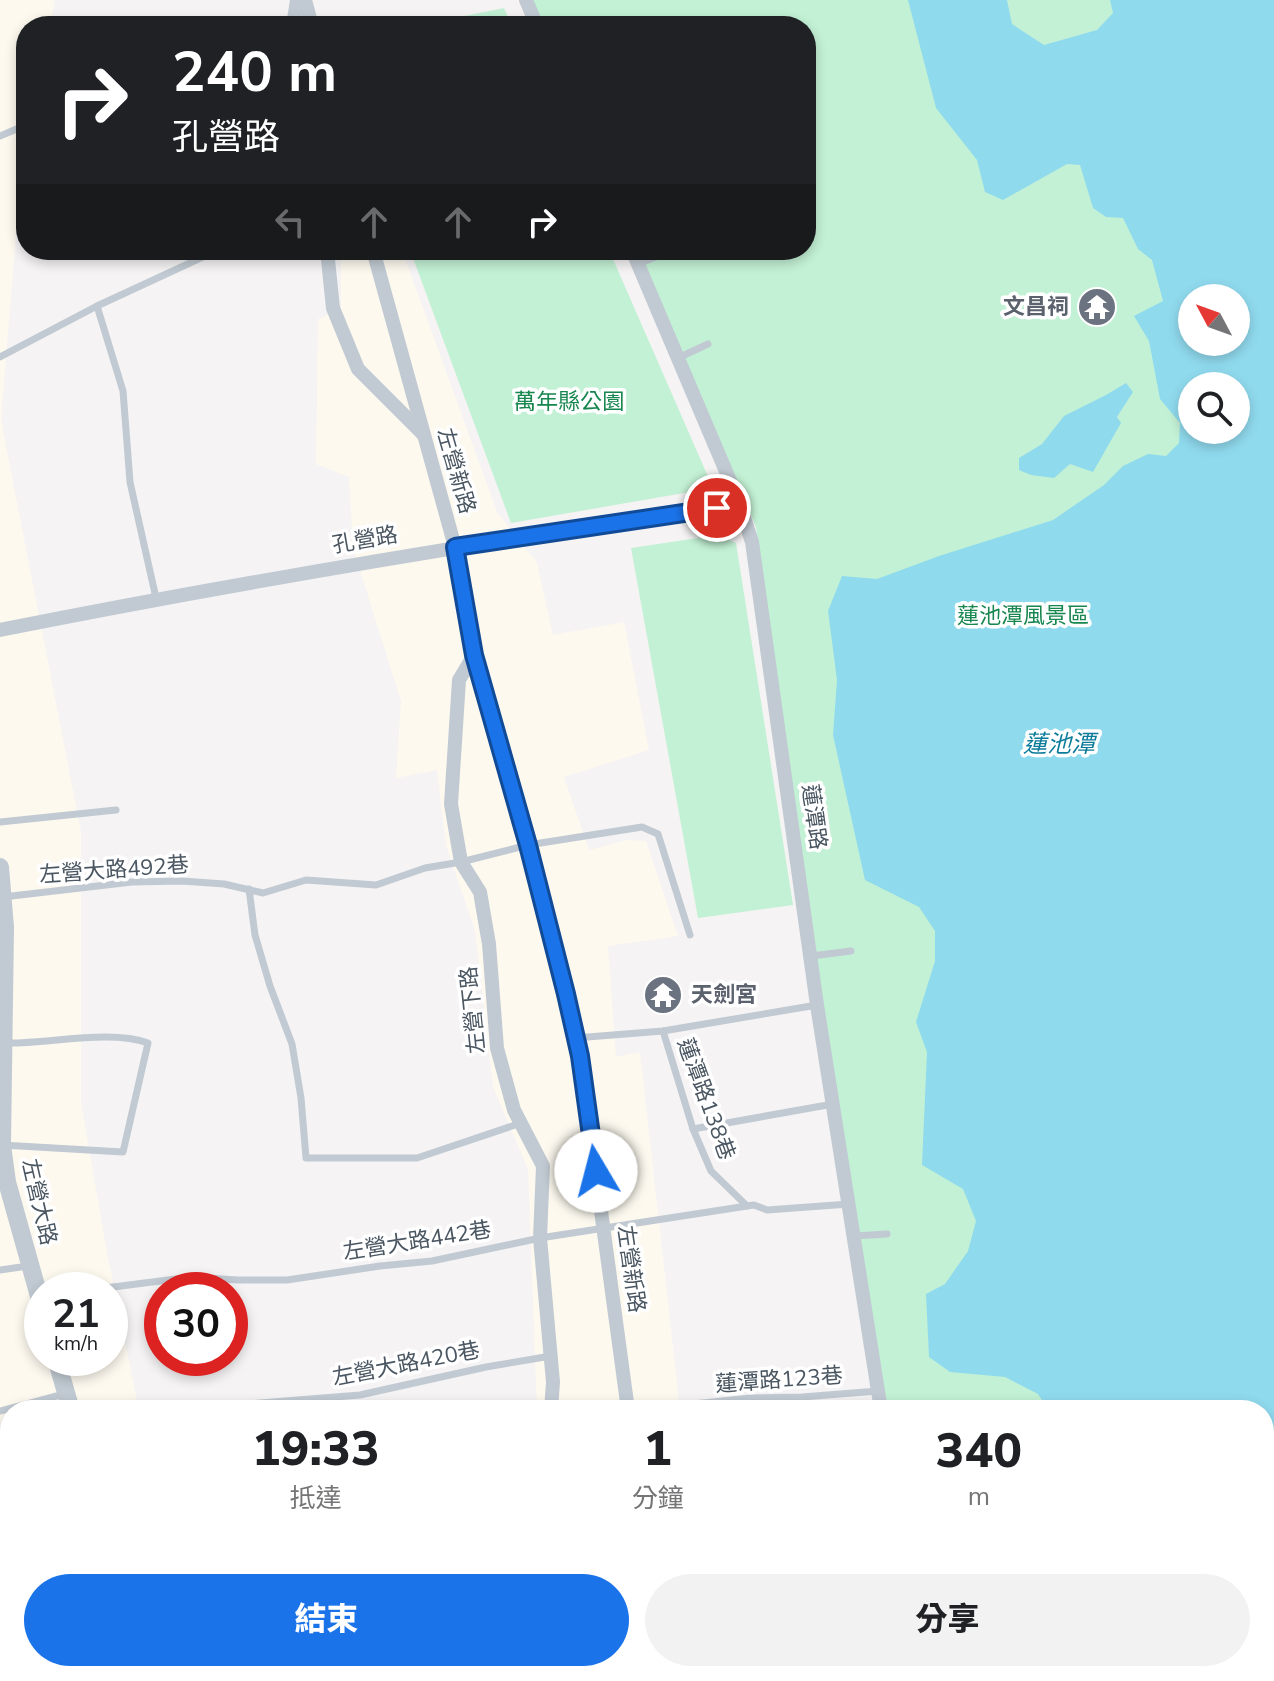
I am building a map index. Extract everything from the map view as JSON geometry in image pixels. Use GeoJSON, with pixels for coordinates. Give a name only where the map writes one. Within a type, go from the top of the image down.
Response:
{"type":"FeatureCollection","features":[{"type":"Feature","properties":{"kind":"street"},"geometry":{"type":"LineString","coordinates":[[328,260],[333,308],[358,369],[423,434]]}},
{"type":"Feature","properties":{"kind":"street","name":"左營新路"},"geometry":{"type":"LineString","coordinates":[[376,260],[455,547],[474,655],[528,845],[575,1038],[627,1400]]}},
{"type":"Feature","properties":{"kind":"street","name":"蓮潭路"},"geometry":{"type":"LineString","coordinates":[[636,260],[739,502],[752,542],[817,1005],[879,1400]]}},
{"type":"Feature","properties":{"kind":"street","name":"孔營路"},"geometry":{"type":"LineString","coordinates":[[0,630],[156,598],[739,502]]}},
{"type":"Feature","properties":{"kind":"street","name":"左營下路"},"geometry":{"type":"LineString","coordinates":[[474,655],[459,680],[451,804],[461,862],[480,892],[489,944],[497,1048],[514,1110],[543,1166],[540,1238],[553,1382],[552,1400]]}},
{"type":"Feature","properties":{"kind":"street","name":"左營大路"},"geometry":{"type":"LineString","coordinates":[[1,872],[1,1145],[7,1182],[32,1272]]}},
{"type":"Feature","properties":{"kind":"street"},"geometry":{"type":"LineString","coordinates":[[61,1376],[67,1400]]}},
{"type":"Feature","properties":{"kind":"lane"},"geometry":{"type":"LineString","coordinates":[[0,357],[97,306],[196,260]]}},
{"type":"Feature","properties":{"kind":"lane"},"geometry":{"type":"LineString","coordinates":[[638,264],[648,260]]}},
{"type":"Feature","properties":{"kind":"lane"},"geometry":{"type":"LineString","coordinates":[[97,306],[123,391],[130,482],[156,598]]}},
{"type":"Feature","properties":{"kind":"lane"},"geometry":{"type":"LineString","coordinates":[[678,358],[708,344]]}},
{"type":"Feature","properties":{"kind":"lane"},"geometry":{"type":"LineString","coordinates":[[0,822],[116,810]]}},
{"type":"Feature","properties":{"kind":"lane","name":"左營大路492巷"},"geometry":{"type":"LineString","coordinates":[[3,897],[132,882],[202,881],[263,893],[306,880],[376,885],[425,868],[528,845],[642,827],[658,834],[690,935]]}},
{"type":"Feature","properties":{"kind":"lane"},"geometry":{"type":"LineString","coordinates":[[249,889],[255,935],[292,1044],[306,1158],[417,1158],[521,1123]]}},
{"type":"Feature","properties":{"kind":"lane"},"geometry":{"type":"LineString","coordinates":[[811,956],[851,951]]}},
{"type":"Feature","properties":{"kind":"lane"},"geometry":{"type":"LineString","coordinates":[[575,1038],[663,1031],[817,1005]]}},
{"type":"Feature","properties":{"kind":"lane","name":"蓮潭路138巷"},"geometry":{"type":"LineString","coordinates":[[663,1031],[693,1129],[711,1171],[747,1206]]}},
{"type":"Feature","properties":{"kind":"lane"},"geometry":{"type":"LineString","coordinates":[[1,1145],[123,1152],[148,1043],[138,1039],[2,1038]]}},
{"type":"Feature","properties":{"kind":"lane"},"geometry":{"type":"LineString","coordinates":[[693,1129],[834,1104]]}},
{"type":"Feature","properties":{"kind":"lane"},"geometry":{"type":"LineString","coordinates":[[747,1206],[767,1210],[849,1204]]}},
{"type":"Feature","properties":{"kind":"lane","name":"左營大路442巷"},"geometry":{"type":"LineString","coordinates":[[128,1285],[191,1277],[287,1280],[432,1261],[540,1238],[747,1206]]}},
{"type":"Feature","properties":{"kind":"lane"},"geometry":{"type":"LineString","coordinates":[[854,1236],[887,1234]]}},
{"type":"Feature","properties":{"kind":"lane"},"geometry":{"type":"LineString","coordinates":[[0,1270],[30,1266]]}},
{"type":"Feature","properties":{"kind":"lane","name":"左營大路420巷"},"geometry":{"type":"LineString","coordinates":[[297,1400],[360,1395],[551,1356]]}},
{"type":"Feature","properties":{"kind":"lane","name":"蓮潭路123巷"},"geometry":{"type":"LineString","coordinates":[[732,1400],[878,1391]]}},
{"type":"Feature","properties":{"kind":"shaded area"},"geometry":{"type":"Polygon","coordinates":[[[0,0],[55,0],[52,16],[16,16],[16,234],[1,420],[81,832],[81,1102],[111,1272],[24,1272],[24,1376],[128,1376],[128,1356],[137,1400],[0,1400],[0,0]]]}},
{"type":"Feature","properties":{"kind":"shaded area"},"geometry":{"type":"Polygon","coordinates":[[[341,260],[406,260],[497,512],[537,563],[553,635],[624,622],[649,750],[564,777],[589,850],[627,840],[646,841],[678,936],[608,946],[616,1057],[640,1052],[679,1400],[537,1400],[528,1169],[493,1087],[475,930],[446,846],[437,770],[396,778],[401,701],[353,548],[349,477],[316,464],[318,319],[341,310],[341,260]]]}},
{"type":"Feature","properties":{"kind":"green space","name":"蓮池潭"},"geometry":{"type":"Polygon","coordinates":[[[532,0],[1274,0],[1274,1400],[882,1400],[823,1010],[756,527],[642,260],[816,260],[816,16],[539,16],[532,0]]]}},
{"type":"Feature","properties":{"kind":"green space"},"geometry":{"type":"Polygon","coordinates":[[[504,8],[508,16],[464,16],[504,8]]]}},
{"type":"Feature","properties":{"kind":"green space","name":"萬年縣公園"},"geometry":{"type":"Polygon","coordinates":[[[414,260],[613,260],[713,488],[511,523],[414,260]]]}},
{"type":"Feature","properties":{"kind":"green space"},"geometry":{"type":"Polygon","coordinates":[[[718,535],[736,543],[793,905],[698,918],[631,548],[718,535]]]}},
{"type":"Feature","properties":{"kind":"water","name":"蓮池潭"},"geometry":{"type":"Polygon","coordinates":[[[908,0],[1007,0],[1012,24],[1044,45],[1097,30],[1113,13],[1110,0],[1274,0],[1274,1400],[1042,1400],[1038,1394],[1005,1377],[950,1372],[929,1357],[926,1294],[945,1284],[968,1251],[976,1221],[963,1189],[922,1165],[927,1052],[916,1022],[935,961],[935,931],[919,907],[865,880],[833,735],[837,680],[828,611],[842,576],[877,579],[1053,520],[1104,485],[1123,466],[1148,454],[1166,456],[1178,444],[1250,444],[1250,372],[1178,372],[1178,421],[1160,399],[1149,341],[1134,316],[1163,301],[1152,260],[1138,249],[1123,218],[1106,217],[1093,208],[1080,165],[1067,164],[1003,200],[985,192],[977,160],[936,108],[908,0]]]}},
{"type":"Feature","properties":{"kind":"water"},"geometry":{"type":"Polygon","coordinates":[[[1126,383],[1133,392],[1117,417],[1121,423],[1093,472],[1070,464],[1054,478],[1019,470],[1019,458],[1042,444],[1064,416],[1126,383]]]}},
{"type":"Feature","properties":{"kind":"place","name":"文昌祠"},"geometry":{"type":"Point","coordinates":[1097,307]}},
{"type":"Feature","properties":{"kind":"place","name":"天劍宮"},"geometry":{"type":"Point","coordinates":[663,995]}},
{"type":"Feature","properties":{"kind":"route"},"geometry":{"type":"LineString","coordinates":[[596,1171],[580,1056],[566,994],[474,655],[455,547],[717,508]]}},
{"type":"Feature","properties":{"kind":"park label","name":"蓮池潭風景區"},"geometry":{"type":"Point","coordinates":[1023,616]}}]}
